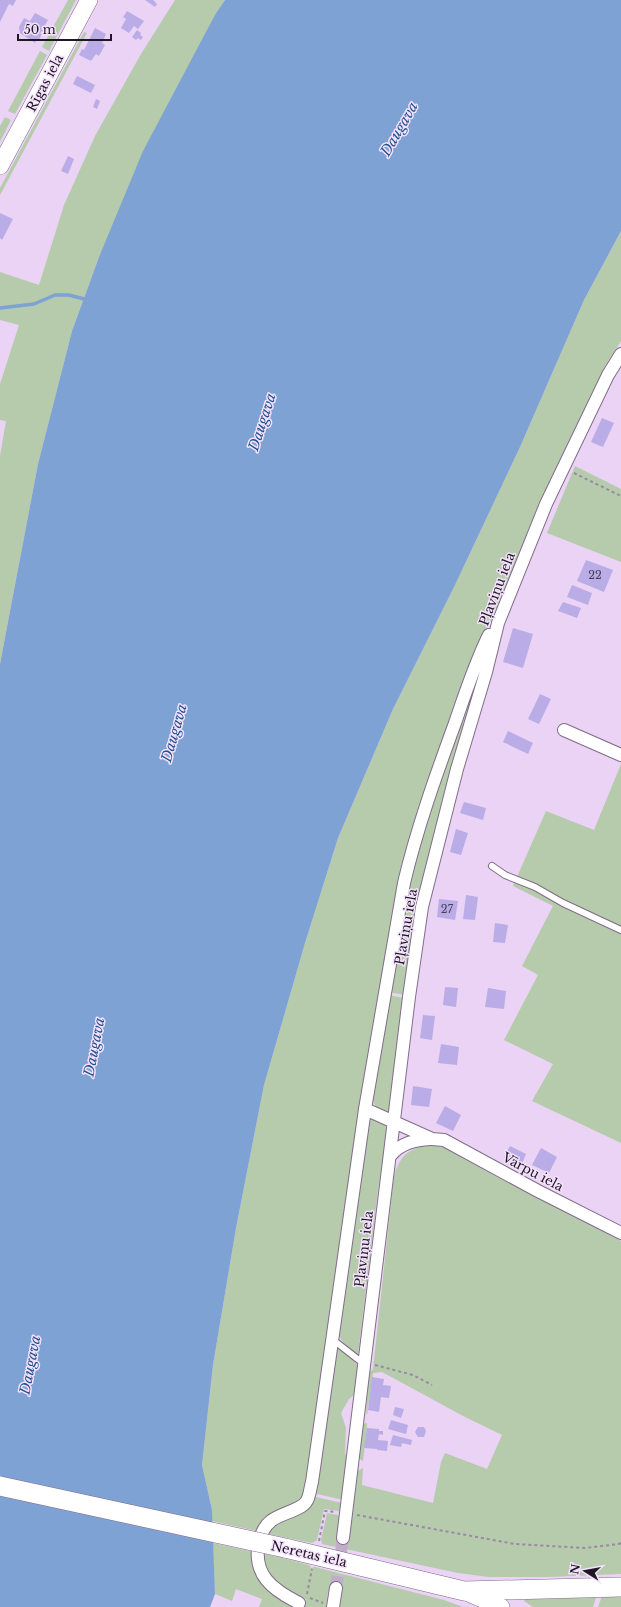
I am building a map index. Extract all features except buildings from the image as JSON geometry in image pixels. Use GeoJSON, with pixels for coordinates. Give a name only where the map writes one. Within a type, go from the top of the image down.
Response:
{"type":"FeatureCollection","features":[{"type":"Feature","properties":{"kind":"main road","name":"Rīgas iela"},"geometry":{"type":"LineString","coordinates":[[0,166],[89,0]]}},
{"type":"Feature","properties":{"kind":"main road","name":"Neretas iela"},"geometry":{"type":"LineString","coordinates":[[0,1486],[286,1548],[464,1591],[621,1586]]}},
{"type":"Feature","properties":{"kind":"main road"},"geometry":{"type":"LineString","coordinates":[[464,1591],[501,1607]]}},
{"type":"Feature","properties":{"kind":"street","name":"Pļaviņu iela"},"geometry":{"type":"LineString","coordinates":[[343,1538],[395,1122],[409,997],[422,907],[455,777],[486,672],[498,623],[546,504],[608,375],[621,354]]}},
{"type":"Feature","properties":{"kind":"street"},"geometry":{"type":"LineString","coordinates":[[300,1601],[283,1595],[273,1588],[263,1576],[259,1566],[258,1547],[263,1530],[269,1522],[302,1506],[308,1498],[312,1482],[365,1109],[395,927],[409,859],[441,761],[473,671],[489,637],[498,623]]}},
{"type":"Feature","properties":{"kind":"street"},"geometry":{"type":"LineString","coordinates":[[564,730],[621,755]]}},
{"type":"Feature","properties":{"kind":"street","name":"Vārpu iela"},"geometry":{"type":"LineString","coordinates":[[365,1109],[432,1139]]}},
{"type":"Feature","properties":{"kind":"street","name":"Vārpu iela"},"geometry":{"type":"LineString","coordinates":[[390,1155],[396,1149],[415,1140],[444,1140],[531,1188],[621,1234]]}},
{"type":"Feature","properties":{"kind":"street"},"geometry":{"type":"LineString","coordinates":[[333,1607],[336,1588]]}},
{"type":"Feature","properties":{"kind":"lane"},"geometry":{"type":"LineString","coordinates":[[492,866],[505,875],[535,887],[563,903],[621,930]]}},
{"type":"Feature","properties":{"kind":"lane"},"geometry":{"type":"LineString","coordinates":[[332,1339],[364,1364]]}},
{"type":"Feature","properties":{"kind":"path"},"geometry":{"type":"LineString","coordinates":[[564,468],[621,496]]}},
{"type":"Feature","properties":{"kind":"path"},"geometry":{"type":"LineString","coordinates":[[364,1364],[382,1366],[413,1374],[432,1385]]}},
{"type":"Feature","properties":{"kind":"path"},"geometry":{"type":"LineString","coordinates":[[318,1546],[325,1510],[515,1544],[585,1548],[620,1543]]}},
{"type":"Feature","properties":{"kind":"path"},"geometry":{"type":"LineString","coordinates":[[300,1601],[313,1568]]}},
{"type":"Feature","properties":{"kind":"green space"},"geometry":{"type":"Polygon","coordinates":[[[68,0],[76,0],[49,51],[42,47],[68,0]]]}},
{"type":"Feature","properties":{"kind":"green space"},"geometry":{"type":"Polygon","coordinates":[[[175,0],[225,0],[216,13],[99,257],[72,331],[38,464],[0,664],[0,456],[6,421],[0,420],[0,384],[19,325],[0,320],[0,272],[39,285],[64,205],[95,136],[141,54],[175,0]]]}},
{"type":"Feature","properties":{"kind":"green space"},"geometry":{"type":"Polygon","coordinates":[[[84,32],[87,33],[0,195],[0,188],[84,32]]]}},
{"type":"Feature","properties":{"kind":"green space"},"geometry":{"type":"Polygon","coordinates":[[[40,51],[47,55],[15,114],[8,111],[40,51]]]}},
{"type":"Feature","properties":{"kind":"green space"},"geometry":{"type":"Polygon","coordinates":[[[5,117],[11,120],[0,142],[0,126],[5,117]]]}},
{"type":"Feature","properties":{"kind":"green space"},"geometry":{"type":"Polygon","coordinates":[[[621,231],[621,341],[605,366],[475,657],[413,832],[302,1504],[261,1532],[212,1521],[212,1510],[202,1465],[213,1365],[236,1228],[264,1085],[305,943],[338,838],[393,709],[455,585],[520,447],[584,300],[621,231]]]}},
{"type":"Feature","properties":{"kind":"green space"},"geometry":{"type":"Polygon","coordinates":[[[575,466],[621,489],[621,562],[547,533],[575,466]]]}},
{"type":"Feature","properties":{"kind":"green space"},"geometry":{"type":"Polygon","coordinates":[[[489,644],[405,995],[388,992],[415,852],[489,644]]]}},
{"type":"Feature","properties":{"kind":"green space"},"geometry":{"type":"Polygon","coordinates":[[[621,764],[621,1143],[532,1101],[553,1064],[504,1040],[538,975],[522,966],[553,906],[513,886],[546,811],[594,830],[621,764]]]}},
{"type":"Feature","properties":{"kind":"green space"},"geometry":{"type":"Polygon","coordinates":[[[388,995],[404,998],[389,1114],[378,1109],[372,1098],[388,995]]]}},
{"type":"Feature","properties":{"kind":"green space"},"geometry":{"type":"Polygon","coordinates":[[[373,1119],[385,1123],[387,1136],[378,1190],[358,1355],[344,1343],[338,1334],[369,1122],[373,1119]]]}},
{"type":"Feature","properties":{"kind":"green space"},"geometry":{"type":"Polygon","coordinates":[[[429,1145],[455,1151],[621,1241],[621,1574],[548,1577],[489,1577],[458,1573],[322,1544],[321,1540],[327,1513],[338,1515],[349,1533],[357,1471],[363,1468],[362,1485],[433,1503],[441,1462],[445,1453],[487,1469],[502,1435],[465,1417],[382,1372],[373,1373],[367,1415],[366,1413],[369,1373],[373,1369],[394,1175],[399,1162],[406,1154],[429,1145]]]}},
{"type":"Feature","properties":{"kind":"green space"},"geometry":{"type":"Polygon","coordinates":[[[335,1346],[346,1352],[357,1365],[354,1395],[349,1399],[341,1413],[346,1428],[345,1453],[349,1461],[343,1500],[314,1492],[335,1346]]]}},
{"type":"Feature","properties":{"kind":"green space"},"geometry":{"type":"Polygon","coordinates":[[[365,1423],[367,1423],[367,1428],[363,1461],[358,1458],[362,1427],[365,1423]]]}},
{"type":"Feature","properties":{"kind":"green space"},"geometry":{"type":"Polygon","coordinates":[[[311,1494],[316,1497],[342,1503],[339,1511],[324,1509],[317,1540],[312,1543],[264,1533],[311,1494]]]}},
{"type":"Feature","properties":{"kind":"green space"},"geometry":{"type":"Polygon","coordinates":[[[213,1543],[283,1558],[309,1565],[311,1568],[315,1567],[444,1600],[463,1607],[340,1607],[341,1590],[330,1589],[328,1592],[326,1607],[305,1607],[306,1599],[295,1597],[294,1607],[259,1607],[262,1599],[236,1589],[232,1601],[215,1594],[213,1543]]]}},
{"type":"Feature","properties":{"kind":"green space"},"geometry":{"type":"Polygon","coordinates":[[[597,1594],[593,1607],[533,1607],[524,1601],[526,1598],[597,1594]]]}},
{"type":"Feature","properties":{"kind":"green space"},"geometry":{"type":"Polygon","coordinates":[[[602,1596],[621,1596],[621,1607],[598,1607],[602,1596]]]}},
{"type":"Feature","properties":{"kind":"water","name":"Daugava"},"geometry":{"type":"Polygon","coordinates":[[[225,0],[621,0],[621,231],[584,300],[520,447],[455,585],[393,709],[338,838],[305,943],[264,1085],[236,1228],[213,1365],[202,1465],[212,1510],[215,1594],[210,1607],[0,1607],[0,664],[38,464],[72,331],[99,257],[143,151],[216,13],[225,0]]]}},
{"type":"Feature","properties":{"kind":"waterway"},"geometry":{"type":"LineString","coordinates":[[0,308],[34,304],[55,295],[69,295],[84,299]]}},
{"type":"Feature","properties":{"kind":"tunnel"},"geometry":{"type":"LineString","coordinates":[[336,1588],[343,1538]]}}]}
